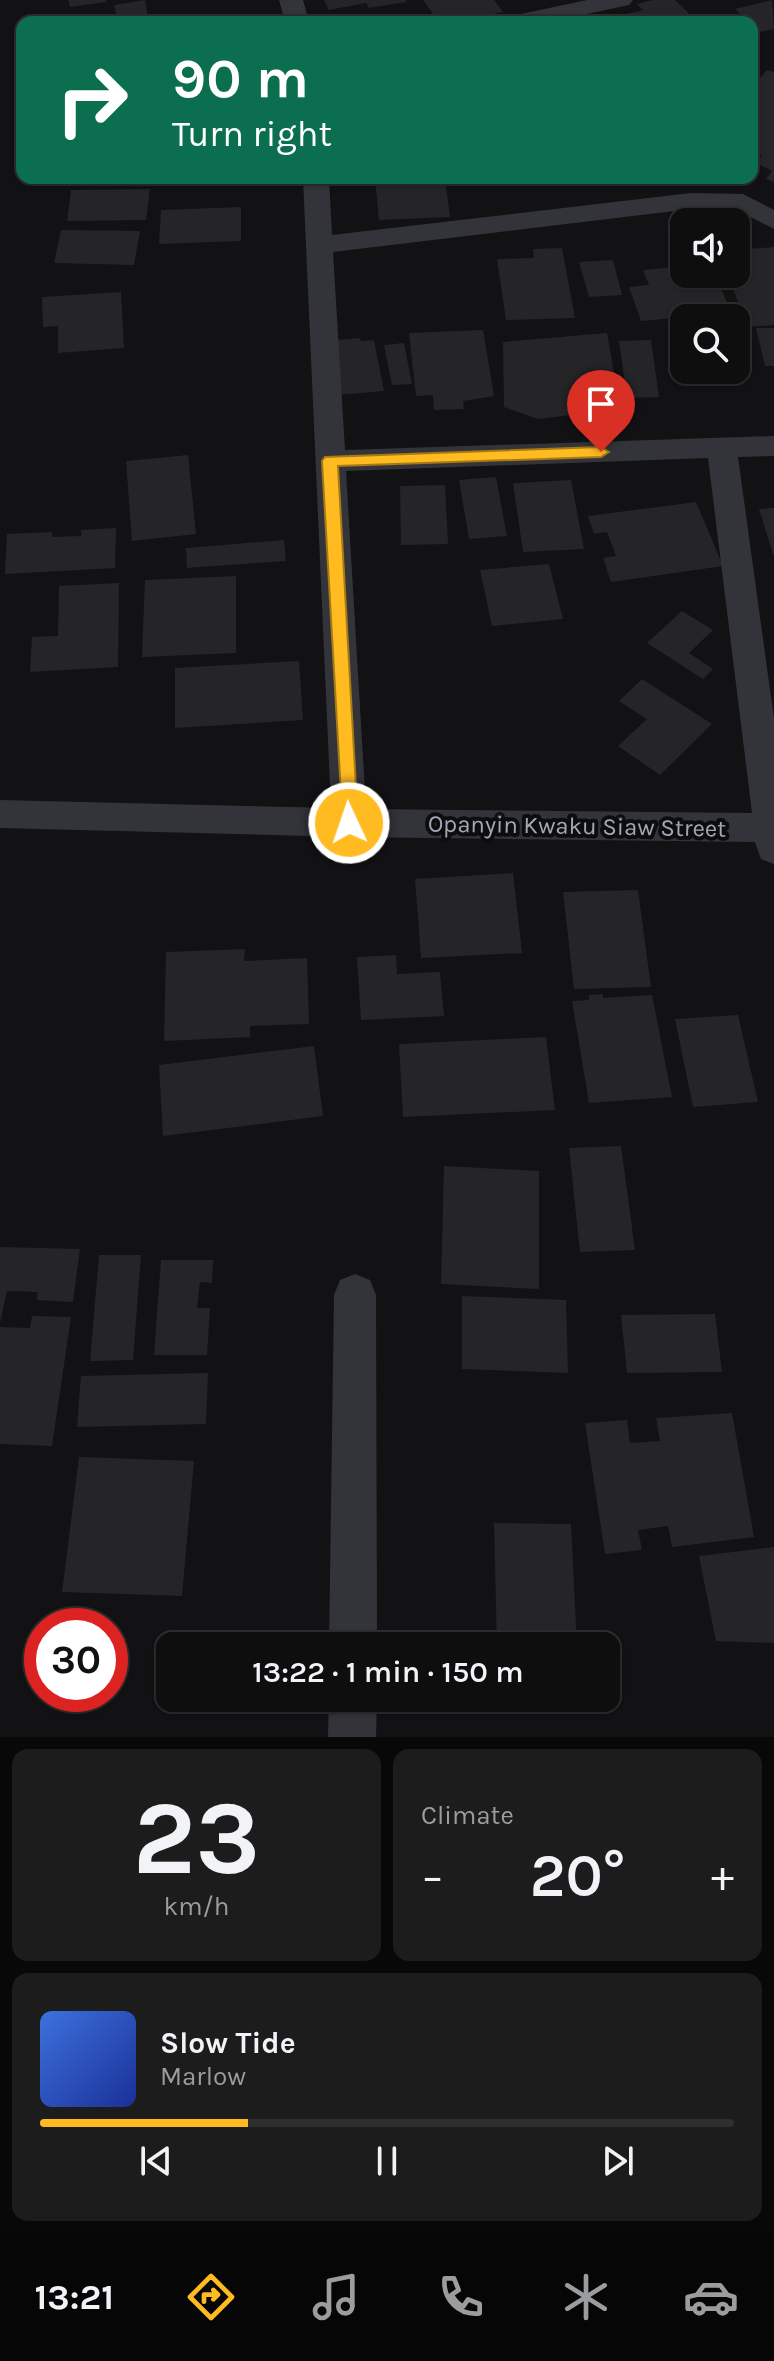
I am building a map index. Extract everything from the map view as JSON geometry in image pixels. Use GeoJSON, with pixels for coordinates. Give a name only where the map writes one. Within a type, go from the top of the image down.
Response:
{"type":"FeatureCollection","features":[{"type":"Feature","properties":{"kind":"street"},"geometry":{"type":"LineString","coordinates":[[544,16],[621,0]]}},
{"type":"Feature","properties":{"kind":"street"},"geometry":{"type":"LineString","coordinates":[[316,184],[349,823]]}},
{"type":"Feature","properties":{"kind":"street"},"geometry":{"type":"LineString","coordinates":[[731,184],[743,202],[774,221]]}},
{"type":"Feature","properties":{"kind":"street"},"geometry":{"type":"LineString","coordinates":[[320,245],[691,201],[743,202]]}},
{"type":"Feature","properties":{"kind":"street"},"geometry":{"type":"LineString","coordinates":[[330,461],[774,446]]}},
{"type":"Feature","properties":{"kind":"street"},"geometry":{"type":"LineString","coordinates":[[722,448],[765,722],[772,838]]}},
{"type":"Feature","properties":{"kind":"street","name":"Opanyin Kwaku Siaw Street"},"geometry":{"type":"LineString","coordinates":[[0,814],[772,838]]}},
{"type":"Feature","properties":{"kind":"street"},"geometry":{"type":"LineString","coordinates":[[353,1632],[355,1295]]}},
{"type":"Feature","properties":{"kind":"street"},"geometry":{"type":"LineString","coordinates":[[352,1737],[353,1712]]}},
{"type":"Feature","properties":{"kind":"building"},"geometry":{"type":"Polygon","coordinates":[[[68,0],[106,0],[106,2],[70,7],[68,0]]]}},
{"type":"Feature","properties":{"kind":"building"},"geometry":{"type":"Polygon","coordinates":[[[145,0],[148,16],[117,16],[114,5],[145,0]]]}},
{"type":"Feature","properties":{"kind":"building"},"geometry":{"type":"Polygon","coordinates":[[[324,0],[406,2],[369,8],[366,3],[329,10],[324,0]]]}},
{"type":"Feature","properties":{"kind":"building"},"geometry":{"type":"Polygon","coordinates":[[[423,0],[494,0],[503,12],[483,16],[435,16],[423,0]]]}},
{"type":"Feature","properties":{"kind":"building"},"geometry":{"type":"Polygon","coordinates":[[[675,0],[692,16],[618,16],[643,10],[637,4],[675,0]]]}},
{"type":"Feature","properties":{"kind":"building"},"geometry":{"type":"Polygon","coordinates":[[[772,0],[774,29],[760,32],[758,16],[743,16],[735,9],[772,0]]]}},
{"type":"Feature","properties":{"kind":"building"},"geometry":{"type":"Polygon","coordinates":[[[767,70],[774,72],[774,182],[766,179],[772,171],[758,164],[762,156],[758,155],[760,78],[767,70]]]}},
{"type":"Feature","properties":{"kind":"building"},"geometry":{"type":"Polygon","coordinates":[[[376,184],[446,184],[450,217],[379,220],[376,184]]]}},
{"type":"Feature","properties":{"kind":"building"},"geometry":{"type":"Polygon","coordinates":[[[150,189],[146,220],[67,221],[71,190],[150,189]]]}},
{"type":"Feature","properties":{"kind":"building"},"geometry":{"type":"Polygon","coordinates":[[[241,207],[241,241],[159,244],[161,210],[241,207]]]}},
{"type":"Feature","properties":{"kind":"building"},"geometry":{"type":"Polygon","coordinates":[[[61,230],[140,231],[134,265],[54,263],[61,230]]]}},
{"type":"Feature","properties":{"kind":"building"},"geometry":{"type":"Polygon","coordinates":[[[774,247],[774,325],[750,327],[750,304],[739,304],[733,288],[750,288],[750,249],[774,247]]]}},
{"type":"Feature","properties":{"kind":"building"},"geometry":{"type":"Polygon","coordinates":[[[562,248],[575,318],[506,320],[497,259],[534,258],[533,249],[562,248]]]}},
{"type":"Feature","properties":{"kind":"building"},"geometry":{"type":"Polygon","coordinates":[[[613,260],[622,295],[589,297],[579,262],[613,260]]]}},
{"type":"Feature","properties":{"kind":"building"},"geometry":{"type":"Polygon","coordinates":[[[670,267],[670,288],[721,288],[727,304],[670,304],[670,318],[641,321],[629,287],[649,285],[643,270],[670,267]]]}},
{"type":"Feature","properties":{"kind":"building"},"geometry":{"type":"Polygon","coordinates":[[[121,292],[124,348],[58,353],[58,326],[43,327],[42,297],[121,292]]]}},
{"type":"Feature","properties":{"kind":"building"},"geometry":{"type":"Polygon","coordinates":[[[756,328],[774,328],[774,366],[765,366],[756,328]]]}},
{"type":"Feature","properties":{"kind":"building"},"geometry":{"type":"Polygon","coordinates":[[[483,330],[494,396],[463,401],[464,409],[434,410],[433,395],[416,396],[409,333],[483,330]]]}},
{"type":"Feature","properties":{"kind":"building"},"geometry":{"type":"Polygon","coordinates":[[[607,333],[615,379],[599,392],[579,394],[578,414],[538,419],[504,407],[503,342],[607,333]]]}},
{"type":"Feature","properties":{"kind":"building"},"geometry":{"type":"Polygon","coordinates":[[[360,338],[361,341],[374,340],[384,391],[336,395],[326,341],[360,338]]]}},
{"type":"Feature","properties":{"kind":"building"},"geometry":{"type":"Polygon","coordinates":[[[651,340],[659,397],[627,398],[619,341],[651,340]]]}},
{"type":"Feature","properties":{"kind":"building"},"geometry":{"type":"Polygon","coordinates":[[[404,343],[412,384],[392,385],[384,345],[404,343]]]}},
{"type":"Feature","properties":{"kind":"building"},"geometry":{"type":"Polygon","coordinates":[[[188,455],[196,534],[132,541],[126,461],[188,455]]]}},
{"type":"Feature","properties":{"kind":"building"},"geometry":{"type":"Polygon","coordinates":[[[496,477],[507,536],[469,539],[459,480],[496,477]]]}},
{"type":"Feature","properties":{"kind":"building"},"geometry":{"type":"Polygon","coordinates":[[[571,480],[584,549],[523,552],[513,483],[571,480]]]}},
{"type":"Feature","properties":{"kind":"building"},"geometry":{"type":"Polygon","coordinates":[[[445,485],[448,544],[401,545],[400,486],[445,485]]]}},
{"type":"Feature","properties":{"kind":"building"},"geometry":{"type":"Polygon","coordinates":[[[696,502],[723,566],[611,582],[603,558],[616,556],[607,532],[594,534],[588,516],[696,502]]]}},
{"type":"Feature","properties":{"kind":"building"},"geometry":{"type":"Polygon","coordinates":[[[774,508],[774,554],[773,554],[759,509],[774,508]]]}},
{"type":"Feature","properties":{"kind":"building"},"geometry":{"type":"Polygon","coordinates":[[[116,528],[115,568],[5,574],[7,534],[52,532],[52,537],[81,536],[81,530],[116,528]]]}},
{"type":"Feature","properties":{"kind":"building"},"geometry":{"type":"Polygon","coordinates":[[[284,540],[286,561],[187,568],[186,548],[284,540]]]}},
{"type":"Feature","properties":{"kind":"building"},"geometry":{"type":"Polygon","coordinates":[[[549,564],[563,619],[492,626],[480,570],[549,564]]]}},
{"type":"Feature","properties":{"kind":"building"},"geometry":{"type":"Polygon","coordinates":[[[236,576],[236,653],[142,657],[145,580],[236,576]]]}},
{"type":"Feature","properties":{"kind":"building"},"geometry":{"type":"Polygon","coordinates":[[[119,583],[118,667],[30,672],[32,637],[58,636],[59,586],[119,583]]]}},
{"type":"Feature","properties":{"kind":"building"},"geometry":{"type":"Polygon","coordinates":[[[682,611],[713,630],[689,653],[713,669],[703,679],[647,643],[682,611]]]}},
{"type":"Feature","properties":{"kind":"building"},"geometry":{"type":"Polygon","coordinates":[[[299,661],[303,720],[175,728],[175,668],[299,661]]]}},
{"type":"Feature","properties":{"kind":"building"},"geometry":{"type":"Polygon","coordinates":[[[642,679],[712,724],[660,775],[618,746],[647,719],[619,701],[642,679]]]}},
{"type":"Feature","properties":{"kind":"building"},"geometry":{"type":"Polygon","coordinates":[[[513,873],[522,953],[421,958],[415,879],[513,873]]]}},
{"type":"Feature","properties":{"kind":"building"},"geometry":{"type":"Polygon","coordinates":[[[638,890],[651,987],[574,989],[563,892],[638,890]]]}},
{"type":"Feature","properties":{"kind":"building"},"geometry":{"type":"Polygon","coordinates":[[[245,949],[244,961],[307,958],[309,1024],[250,1026],[250,1037],[164,1041],[166,952],[245,949]]]}},
{"type":"Feature","properties":{"kind":"building"},"geometry":{"type":"Polygon","coordinates":[[[396,955],[397,974],[440,972],[444,1016],[361,1020],[357,957],[396,955]]]}},
{"type":"Feature","properties":{"kind":"building"},"geometry":{"type":"Polygon","coordinates":[[[603,994],[603,998],[652,995],[672,1097],[589,1103],[572,1001],[589,1000],[589,995],[603,994]]]}},
{"type":"Feature","properties":{"kind":"building"},"geometry":{"type":"Polygon","coordinates":[[[738,1015],[758,1102],[693,1107],[675,1019],[738,1015]]]}},
{"type":"Feature","properties":{"kind":"building"},"geometry":{"type":"Polygon","coordinates":[[[546,1037],[555,1110],[403,1117],[399,1044],[546,1037]]]}},
{"type":"Feature","properties":{"kind":"building"},"geometry":{"type":"Polygon","coordinates":[[[314,1046],[323,1116],[163,1136],[159,1065],[314,1046]]]}},
{"type":"Feature","properties":{"kind":"building"},"geometry":{"type":"Polygon","coordinates":[[[621,1146],[635,1250],[580,1252],[569,1148],[621,1146]]]}},
{"type":"Feature","properties":{"kind":"building"},"geometry":{"type":"Polygon","coordinates":[[[444,1166],[539,1171],[539,1289],[441,1284],[444,1166]]]}},
{"type":"Feature","properties":{"kind":"building"},"geometry":{"type":"Polygon","coordinates":[[[0,1247],[80,1249],[73,1302],[37,1300],[38,1292],[7,1291],[0,1323],[0,1247]]]}},
{"type":"Feature","properties":{"kind":"building"},"geometry":{"type":"Polygon","coordinates":[[[99,1255],[141,1255],[133,1360],[90,1361],[99,1255]]]}},
{"type":"Feature","properties":{"kind":"building"},"geometry":{"type":"Polygon","coordinates":[[[161,1260],[213,1260],[212,1283],[200,1282],[197,1308],[210,1308],[207,1355],[154,1355],[161,1260]]]}},
{"type":"Feature","properties":{"kind":"building"},"geometry":{"type":"Polygon","coordinates":[[[462,1296],[566,1300],[568,1373],[462,1369],[462,1296]]]}},
{"type":"Feature","properties":{"kind":"building"},"geometry":{"type":"Polygon","coordinates":[[[715,1314],[722,1372],[627,1373],[621,1315],[715,1314]]]}},
{"type":"Feature","properties":{"kind":"building"},"geometry":{"type":"Polygon","coordinates":[[[32,1316],[71,1317],[52,1446],[0,1444],[0,1327],[30,1328],[32,1316]]]}},
{"type":"Feature","properties":{"kind":"building"},"geometry":{"type":"Polygon","coordinates":[[[208,1373],[206,1424],[77,1427],[81,1376],[208,1373]]]}},
{"type":"Feature","properties":{"kind":"building"},"geometry":{"type":"Polygon","coordinates":[[[732,1413],[754,1537],[672,1547],[668,1526],[638,1530],[642,1550],[605,1554],[585,1423],[627,1420],[630,1443],[660,1441],[656,1418],[732,1413]]]}},
{"type":"Feature","properties":{"kind":"building"},"geometry":{"type":"Polygon","coordinates":[[[79,1457],[194,1461],[182,1596],[62,1592],[79,1457]]]}},
{"type":"Feature","properties":{"kind":"building"},"geometry":{"type":"Polygon","coordinates":[[[494,1523],[571,1524],[576,1632],[497,1632],[494,1523]]]}},
{"type":"Feature","properties":{"kind":"building"},"geometry":{"type":"Polygon","coordinates":[[[774,1547],[774,1643],[716,1641],[699,1556],[774,1547]]]}},
{"type":"Feature","properties":{"kind":"route"},"geometry":{"type":"LineString","coordinates":[[349,823],[330,461],[601,452]]}}]}
